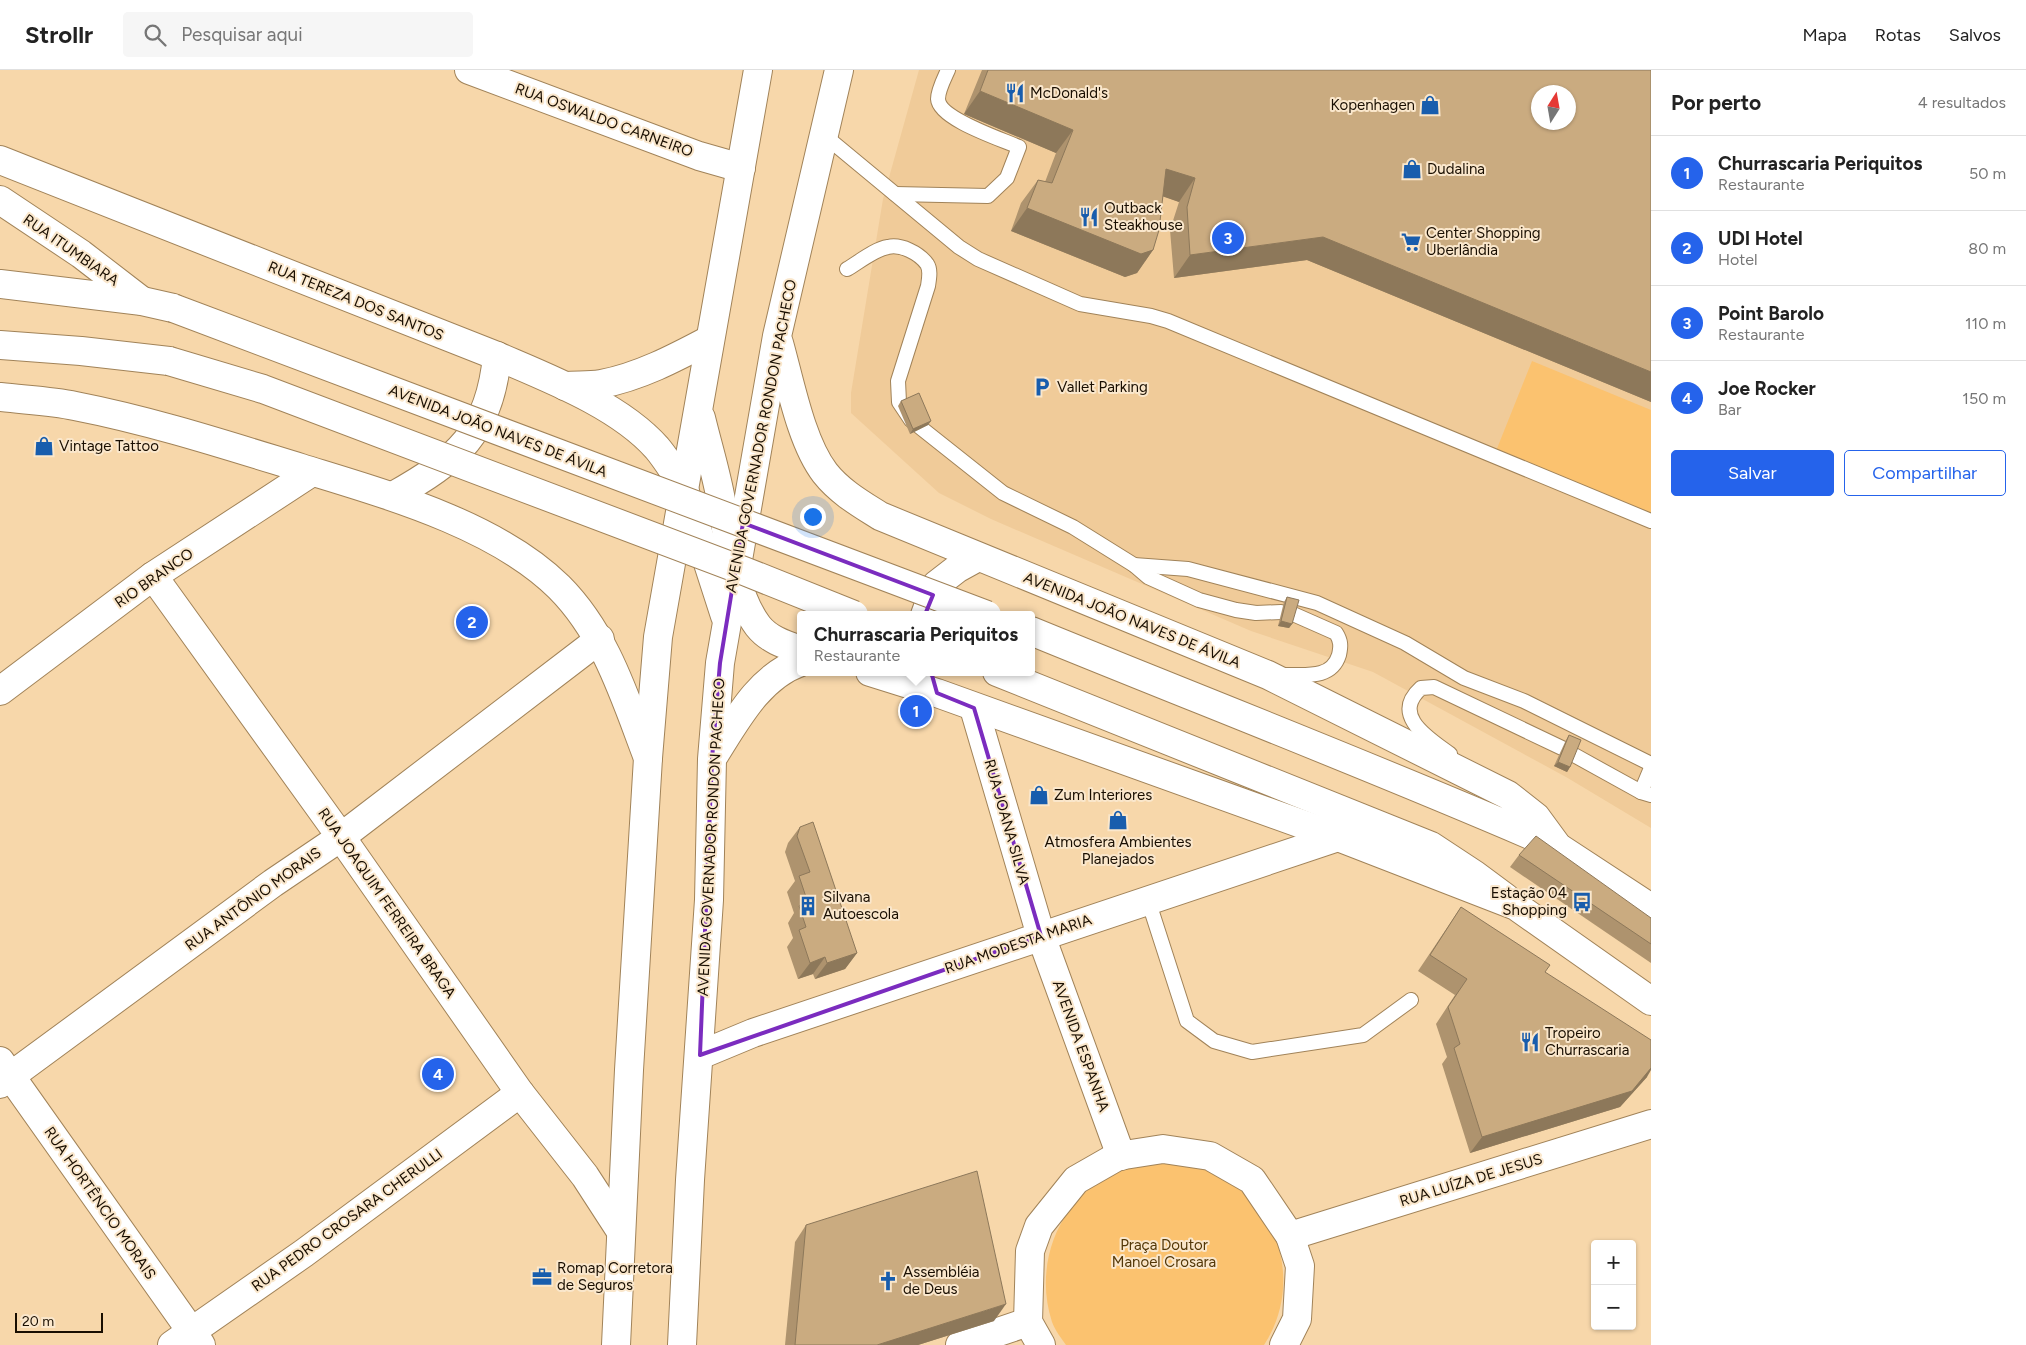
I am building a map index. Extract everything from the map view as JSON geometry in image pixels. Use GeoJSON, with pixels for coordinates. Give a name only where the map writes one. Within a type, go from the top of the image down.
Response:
{"type":"FeatureCollection","features":[{"type":"Feature","properties":{"kind":"main road","name":"RUA OSWALDO CARNEIRO"},"geometry":{"type":"LineString","coordinates":[[469,70],[699,156],[741,168]]}},
{"type":"Feature","properties":{"kind":"main road"},"geometry":{"type":"LineString","coordinates":[[616,1345],[620,1230],[648,758],[658,637],[683,486],[758,70]]}},
{"type":"Feature","properties":{"kind":"main road","name":"AVENIDA GOVERNADOR RONDON PACHECO"},"geometry":{"type":"LineString","coordinates":[[682,1345],[690,1180],[700,1055],[709,900],[712,760],[726,619],[777,336],[839,70]]}},
{"type":"Feature","properties":{"kind":"main road","name":"RUA TEREZA DOS SANTOS"},"geometry":{"type":"LineString","coordinates":[[0,160],[497,356],[566,386],[626,421],[656,447],[683,486]]}},
{"type":"Feature","properties":{"kind":"main road","name":"RUA ITUMBIARA"},"geometry":{"type":"LineString","coordinates":[[0,200],[81,254],[142,301]]}},
{"type":"Feature","properties":{"kind":"main road","name":"AVENIDA JOÃO NAVES DE ÁVILA"},"geometry":{"type":"LineString","coordinates":[[0,284],[142,301],[172,308],[976,611]]}},
{"type":"Feature","properties":{"kind":"main road","name":"AVENIDA JOÃO NAVES DE ÁVILA"},"geometry":{"type":"LineString","coordinates":[[777,336],[807,445],[826,474],[852,498],[880,516],[1268,675],[1508,795],[1536,817],[1558,847]]}},
{"type":"Feature","properties":{"kind":"main road"},"geometry":{"type":"LineString","coordinates":[[566,386],[600,384],[628,377],[675,358],[709,340]]}},
{"type":"Feature","properties":{"kind":"main road"},"geometry":{"type":"LineString","coordinates":[[0,345],[81,350],[169,361],[263,389],[744,571],[844,611]]}},
{"type":"Feature","properties":{"kind":"main road"},"geometry":{"type":"LineString","coordinates":[[393,496],[423,479],[455,455],[480,424],[494,386],[497,356]]}},
{"type":"Feature","properties":{"kind":"main road"},"geometry":{"type":"LineString","coordinates":[[0,397],[73,406],[172,429],[393,496],[476,532],[520,556],[559,587],[600,639],[648,758]]}},
{"type":"Feature","properties":{"kind":"main road"},"geometry":{"type":"LineString","coordinates":[[698,409],[720,493],[735,570],[747,606],[759,627],[775,641],[797,649]]}},
{"type":"Feature","properties":{"kind":"main road","name":"RIO BRANCO"},"geometry":{"type":"LineString","coordinates":[[0,691],[153,576],[312,472]]}},
{"type":"Feature","properties":{"kind":"main road"},"geometry":{"type":"LineString","coordinates":[[683,486],[726,619]]}},
{"type":"Feature","properties":{"kind":"main road"},"geometry":{"type":"LineString","coordinates":[[926,611],[936,585],[958,568],[978,557]]}},
{"type":"Feature","properties":{"kind":"main road","name":"RUA JOAQUIM FERREIRA BRAGA"},"geometry":{"type":"LineString","coordinates":[[153,576],[341,837],[520,1093],[585,1176],[620,1230]]}},
{"type":"Feature","properties":{"kind":"main road","name":"AVENIDA JOÃO NAVES DE ÁVILA"},"geometry":{"type":"LineString","coordinates":[[1035,633],[1314,747],[1434,793],[1558,847],[1651,908]]}},
{"type":"Feature","properties":{"kind":"main road","name":"RUA ANTÔNIO MORAIS"},"geometry":{"type":"LineString","coordinates":[[4,1073],[115,1001],[273,883],[341,837],[600,639]]}},
{"type":"Feature","properties":{"kind":"main road"},"geometry":{"type":"LineString","coordinates":[[712,760],[736,721],[759,692],[788,666],[797,663]]}},
{"type":"Feature","properties":{"kind":"main road"},"geometry":{"type":"LineString","coordinates":[[893,676],[934,683],[974,708],[1338,837],[1516,906]]}},
{"type":"Feature","properties":{"kind":"main road"},"geometry":{"type":"LineString","coordinates":[[1007,676],[1431,846],[1475,875],[1651,1001]]}},
{"type":"Feature","properties":{"kind":"main road","name":"RUA JOANA SILVA"},"geometry":{"type":"LineString","coordinates":[[974,708],[1041,936]]}},
{"type":"Feature","properties":{"kind":"main road","name":"RUA MODESTA MARIA"},"geometry":{"type":"LineString","coordinates":[[700,1055],[753,1033],[1338,837]]}},
{"type":"Feature","properties":{"kind":"main road","name":"AVENIDA ESPANHA"},"geometry":{"type":"LineString","coordinates":[[1041,936],[1121,1156]]}},
{"type":"Feature","properties":{"kind":"main road","name":"RUA HORTÊNCIO MORAIS"},"geometry":{"type":"LineString","coordinates":[[4,1073],[188,1340]]}},
{"type":"Feature","properties":{"kind":"main road","name":"RUA PEDRO CROSARA CHERULLI"},"geometry":{"type":"LineString","coordinates":[[188,1340],[520,1093]]}},
{"type":"Feature","properties":{"kind":"main road","name":"RUA LUÍZA DE JESUS"},"geometry":{"type":"LineString","coordinates":[[1290,1236],[1651,1124]]}},
{"type":"Feature","properties":{"kind":"main road"},"geometry":{"type":"LineString","coordinates":[[1041,1345],[1028,1322],[1030,1251],[1039,1226],[1076,1180],[1121,1156],[1163,1149],[1210,1156],[1252,1180],[1290,1236],[1300,1266],[1297,1319],[1284,1345]]}},
{"type":"Feature","properties":{"kind":"main road"},"geometry":{"type":"LineString","coordinates":[[960,1345],[1028,1322]]}},
{"type":"Feature","properties":{"kind":"lane"},"geometry":{"type":"LineString","coordinates":[[895,194],[988,196],[1006,178],[1019,147],[956,119],[941,109],[938,100],[939,92],[948,70]]}},
{"type":"Feature","properties":{"kind":"lane"},"geometry":{"type":"LineString","coordinates":[[825,136],[959,247],[978,259],[1080,304],[1151,316],[1168,321],[1651,521]]}},
{"type":"Feature","properties":{"kind":"lane"},"geometry":{"type":"LineString","coordinates":[[847,269],[888,246],[899,247],[914,253],[927,264],[930,276],[928,286],[901,366],[898,381],[899,402],[911,420],[1003,493],[1054,516],[1134,565],[1148,577],[1199,600],[1236,610],[1256,613],[1287,613],[1336,633],[1342,646],[1336,665],[1324,674],[1268,675]]}},
{"type":"Feature","properties":{"kind":"lane"},"geometry":{"type":"LineString","coordinates":[[1134,565],[1188,568],[1317,603],[1405,643],[1464,678],[1524,701],[1651,766],[1646,793],[1568,752],[1434,687],[1421,688],[1415,693],[1410,706],[1412,720],[1420,732],[1508,795]]}},
{"type":"Feature","properties":{"kind":"lane"},"geometry":{"type":"LineString","coordinates":[[1148,900],[1187,1021],[1214,1041],[1252,1052],[1363,1035],[1411,1000]]}},
{"type":"Feature","properties":{"kind":"highlighted area"},"geometry":{"type":"Polygon","coordinates":[[[743,523],[933,595],[924,617],[923,643],[937,693],[974,708],[1041,936],[700,1055],[712,759],[720,663],[743,523]]]}},
{"type":"Feature","properties":{"kind":"shaded area","name":"Center Shopping Uberlândia"},"geometry":{"type":"Polygon","coordinates":[[[919,70],[1651,70],[1651,828],[1566,777],[1373,672],[1251,631],[991,519],[939,493],[851,413],[851,393],[883,199],[919,70]]]}},
{"type":"Feature","properties":{"kind":"green space"},"geometry":{"type":"Polygon","coordinates":[[[1532,361],[1651,410],[1651,521],[1494,456],[1532,361]]]}},
{"type":"Feature","properties":{"kind":"green space","name":"Praça Doutor Manoel Crosara"},"geometry":{"type":"Polygon","coordinates":[[[1161,1162],[1199,1166],[1225,1178],[1247,1195],[1264,1216],[1276,1240],[1282,1266],[1283,1293],[1277,1319],[1264,1345],[1066,1345],[1055,1328],[1047,1299],[1046,1276],[1050,1253],[1057,1231],[1068,1211],[1083,1194],[1102,1180],[1123,1169],[1161,1162]]]}},
{"type":"Feature","properties":{"kind":"building","name":"Center Shopping Uberlândia"},"geometry":{"type":"Polygon","coordinates":[[[988,70],[1651,70],[1651,372],[1323,237],[1190,255],[1187,207],[1195,178],[1166,169],[1159,230],[1153,250],[1141,254],[1027,208],[1038,180],[1052,183],[1073,130],[980,91],[988,70]]]}},
{"type":"Feature","properties":{"kind":"building"},"geometry":{"type":"Polygon","coordinates":[[[919,393],[931,421],[913,429],[901,401],[919,393]]]}},
{"type":"Feature","properties":{"kind":"building"},"geometry":{"type":"Polygon","coordinates":[[[1287,597],[1299,600],[1292,624],[1281,621],[1287,597]]]}},
{"type":"Feature","properties":{"kind":"building"},"geometry":{"type":"Polygon","coordinates":[[[1569,735],[1581,740],[1570,767],[1558,762],[1569,735]]]}},
{"type":"Feature","properties":{"kind":"building"},"geometry":{"type":"Polygon","coordinates":[[[813,822],[857,953],[827,963],[825,957],[810,963],[799,930],[806,927],[799,906],[808,903],[799,876],[810,872],[797,836],[800,827],[813,822]]]}},
{"type":"Feature","properties":{"kind":"building"},"geometry":{"type":"Polygon","coordinates":[[[1536,836],[1651,918],[1651,944],[1519,855],[1536,836]]]}},
{"type":"Feature","properties":{"kind":"building","name":"Tropeiro Churrascaria"},"geometry":{"type":"Polygon","coordinates":[[[1461,907],[1550,965],[1545,972],[1651,1040],[1651,1068],[1632,1091],[1482,1137],[1454,1048],[1460,1044],[1448,1007],[1467,979],[1430,955],[1461,907]]]}},
{"type":"Feature","properties":{"kind":"building","name":"Assembléia de Deus"},"geometry":{"type":"Polygon","coordinates":[[[977,1171],[1006,1304],[877,1345],[795,1345],[806,1225],[977,1171]]]}},
{"type":"Feature","properties":{"kind":"place","name":"McDonald's"},"geometry":{"type":"Point","coordinates":[1015,93]}},
{"type":"Feature","properties":{"kind":"place","name":"Kopenhagen"},"geometry":{"type":"Point","coordinates":[1430,105]}},
{"type":"Feature","properties":{"kind":"place","name":"Dudalina"},"geometry":{"type":"Point","coordinates":[1412,169]}},
{"type":"Feature","properties":{"kind":"place","name":"Outback Steakhouse"},"geometry":{"type":"Point","coordinates":[1089,217]}},
{"type":"Feature","properties":{"kind":"place","name":"Point Barolo"},"geometry":{"type":"Point","coordinates":[1228,238]}},
{"type":"Feature","properties":{"kind":"place","name":"Center Shopping Uberlândia"},"geometry":{"type":"Point","coordinates":[1411,242]}},
{"type":"Feature","properties":{"kind":"place","name":"Vallet Parking"},"geometry":{"type":"Point","coordinates":[1042,387]}},
{"type":"Feature","properties":{"kind":"place","name":"Vintage Tattoo"},"geometry":{"type":"Point","coordinates":[44,446]}},
{"type":"Feature","properties":{"kind":"place","name":"UDI Hotel"},"geometry":{"type":"Point","coordinates":[472,622]}},
{"type":"Feature","properties":{"kind":"place","name":"Churrascaria Periquitos"},"geometry":{"type":"Point","coordinates":[916,711]}},
{"type":"Feature","properties":{"kind":"place","name":"Zum Interiores"},"geometry":{"type":"Point","coordinates":[1039,795]}},
{"type":"Feature","properties":{"kind":"place","name":"Atmosfera Ambientes Planejados"},"geometry":{"type":"Point","coordinates":[1118,820]}},
{"type":"Feature","properties":{"kind":"place","name":"Estação 04 Shopping"},"geometry":{"type":"Point","coordinates":[1582,902]}},
{"type":"Feature","properties":{"kind":"place","name":"Silvana Autoescola"},"geometry":{"type":"Point","coordinates":[808,906]}},
{"type":"Feature","properties":{"kind":"place","name":"Tropeiro Churrascaria"},"geometry":{"type":"Point","coordinates":[1530,1042]}},
{"type":"Feature","properties":{"kind":"place","name":"Joe Rocker"},"geometry":{"type":"Point","coordinates":[438,1074]}},
{"type":"Feature","properties":{"kind":"place","name":"Romap Corretora de Seguros"},"geometry":{"type":"Point","coordinates":[542,1277]}},
{"type":"Feature","properties":{"kind":"place","name":"Assembléia de Deus"},"geometry":{"type":"Point","coordinates":[888,1281]}}]}
